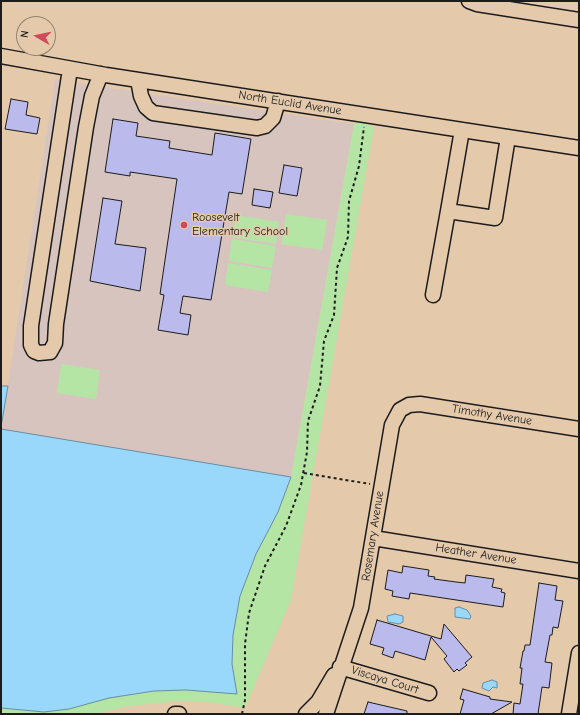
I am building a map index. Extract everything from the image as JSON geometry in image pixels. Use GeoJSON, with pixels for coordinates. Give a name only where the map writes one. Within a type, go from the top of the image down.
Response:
{"type":"FeatureCollection","features":[{"type":"Feature","properties":{"kind":"street"},"geometry":{"type":"LineString","coordinates":[[469,1],[477,4],[579,20]]}},
{"type":"Feature","properties":{"kind":"street","name":"North Euclid Avenue"},"geometry":{"type":"LineString","coordinates":[[1,56],[138,80],[579,148]]}},
{"type":"Feature","properties":{"kind":"street"},"geometry":{"type":"LineString","coordinates":[[70,69],[31,326],[31,345],[34,351],[39,354],[50,352],[56,343],[56,324],[85,132],[92,96],[101,74]]}},
{"type":"Feature","properties":{"kind":"street"},"geometry":{"type":"LineString","coordinates":[[138,80],[141,96],[146,107],[153,113],[257,128],[265,126],[273,118],[278,101]]}},
{"type":"Feature","properties":{"kind":"street"},"geometry":{"type":"LineString","coordinates":[[61,129],[85,132]]}},
{"type":"Feature","properties":{"kind":"street"},"geometry":{"type":"LineString","coordinates":[[433,295],[462,130]]}},
{"type":"Feature","properties":{"kind":"street"},"geometry":{"type":"LineString","coordinates":[[448,211],[495,218],[508,137]]}},
{"type":"Feature","properties":{"kind":"street","name":"Timothy Avenue"},"geometry":{"type":"LineString","coordinates":[[405,407],[420,404],[579,429]]}},
{"type":"Feature","properties":{"kind":"street","name":"Rosemary Avenue"},"geometry":{"type":"LineString","coordinates":[[326,714],[336,686],[340,667],[361,608],[381,486],[394,419],[400,410],[405,407]]}},
{"type":"Feature","properties":{"kind":"street","name":"Heather Avenue"},"geometry":{"type":"LineString","coordinates":[[373,538],[579,570]]}},
{"type":"Feature","properties":{"kind":"street"},"geometry":{"type":"LineString","coordinates":[[569,714],[579,652]]}},
{"type":"Feature","properties":{"kind":"street","name":"Rosemary Avenue"},"geometry":{"type":"LineString","coordinates":[[306,714],[318,702],[340,667]]}},
{"type":"Feature","properties":{"kind":"street","name":"Viscaya Court"},"geometry":{"type":"LineString","coordinates":[[340,667],[429,693]]}},
{"type":"Feature","properties":{"kind":"path"},"geometry":{"type":"LineString","coordinates":[[242,714],[245,700],[245,644],[249,613],[265,566],[294,505],[304,473],[307,452],[308,420],[320,386],[324,341],[334,315],[337,268],[348,237],[349,201],[359,166],[364,126]]}},
{"type":"Feature","properties":{"kind":"path"},"geometry":{"type":"LineString","coordinates":[[304,473],[381,486]]}},
{"type":"Feature","properties":{"kind":"shaded area","name":"Roosevelt Elementary School"},"geometry":{"type":"Polygon","coordinates":[[[55,80],[354,124],[291,477],[1,429],[55,80]]]}},
{"type":"Feature","properties":{"kind":"green space"},"geometry":{"type":"Polygon","coordinates":[[[361,122],[374,127],[291,600],[245,708],[208,702],[177,701],[130,706],[95,714],[1,714],[1,708],[44,712],[69,709],[109,698],[154,691],[186,690],[236,694],[232,664],[233,635],[240,596],[256,554],[278,512],[291,477],[354,124],[361,122]]]}},
{"type":"Feature","properties":{"kind":"green space"},"geometry":{"type":"Polygon","coordinates":[[[286,214],[327,220],[322,250],[281,244],[286,214]]]}},
{"type":"Feature","properties":{"kind":"green space"},"geometry":{"type":"Polygon","coordinates":[[[236,215],[279,222],[276,244],[232,237],[236,215]]]}},
{"type":"Feature","properties":{"kind":"green space"},"geometry":{"type":"Polygon","coordinates":[[[232,239],[276,246],[272,268],[229,261],[232,239]]]}},
{"type":"Feature","properties":{"kind":"green space"},"geometry":{"type":"Polygon","coordinates":[[[228,263],[272,270],[268,292],[225,285],[228,263]]]}},
{"type":"Feature","properties":{"kind":"green space"},"geometry":{"type":"Polygon","coordinates":[[[61,364],[100,370],[96,399],[57,393],[61,364]]]}},
{"type":"Feature","properties":{"kind":"water"},"geometry":{"type":"Polygon","coordinates":[[[1,386],[8,386],[1,427],[1,386]]]}},
{"type":"Feature","properties":{"kind":"water"},"geometry":{"type":"Polygon","coordinates":[[[1,429],[291,477],[278,512],[256,554],[240,596],[233,635],[232,664],[237,694],[186,690],[154,691],[109,698],[69,709],[44,712],[1,708],[1,429]]]}},
{"type":"Feature","properties":{"kind":"water"},"geometry":{"type":"Polygon","coordinates":[[[459,607],[467,610],[471,616],[470,619],[455,617],[455,608],[459,607]]]}},
{"type":"Feature","properties":{"kind":"water"},"geometry":{"type":"Polygon","coordinates":[[[395,614],[403,616],[403,622],[399,624],[388,622],[387,616],[395,614]]]}},
{"type":"Feature","properties":{"kind":"water"},"geometry":{"type":"Polygon","coordinates":[[[492,680],[497,682],[497,688],[493,687],[489,691],[482,688],[483,683],[492,680]]]}},
{"type":"Feature","properties":{"kind":"building"},"geometry":{"type":"Polygon","coordinates":[[[11,99],[28,102],[26,115],[40,118],[37,134],[5,129],[11,99]]]}},
{"type":"Feature","properties":{"kind":"building"},"geometry":{"type":"Polygon","coordinates":[[[113,119],[138,123],[136,136],[170,141],[169,148],[212,155],[215,133],[251,139],[242,194],[229,192],[211,300],[183,296],[180,313],[191,315],[188,335],[158,330],[164,295],[160,294],[177,179],[130,172],[130,176],[105,172],[113,119]]]}},
{"type":"Feature","properties":{"kind":"building"},"geometry":{"type":"Polygon","coordinates":[[[284,165],[302,168],[297,196],[279,193],[284,165]]]}},
{"type":"Feature","properties":{"kind":"building"},"geometry":{"type":"Polygon","coordinates":[[[254,189],[273,192],[270,208],[252,205],[254,189]]]}},
{"type":"Feature","properties":{"kind":"building"},"geometry":{"type":"Polygon","coordinates":[[[103,198],[122,201],[115,244],[146,248],[140,291],[90,281],[103,198]]]}},
{"type":"Feature","properties":{"kind":"building"},"geometry":{"type":"Polygon","coordinates":[[[403,566],[429,570],[428,576],[435,577],[434,579],[465,583],[466,575],[494,579],[492,587],[502,589],[501,592],[505,593],[503,607],[410,593],[409,599],[392,596],[393,591],[385,589],[388,570],[402,573],[403,566]]]}},
{"type":"Feature","properties":{"kind":"building"},"geometry":{"type":"Polygon","coordinates":[[[539,583],[557,586],[555,600],[563,601],[558,628],[553,627],[552,635],[550,635],[545,662],[552,663],[549,688],[542,687],[538,714],[513,714],[514,703],[520,704],[523,684],[520,684],[522,668],[520,668],[525,645],[530,645],[539,583]]]}},
{"type":"Feature","properties":{"kind":"building"},"geometry":{"type":"Polygon","coordinates":[[[377,620],[441,639],[444,624],[472,657],[465,663],[467,665],[459,671],[457,669],[454,672],[444,659],[447,656],[431,637],[425,660],[395,651],[393,658],[382,654],[384,648],[370,644],[377,620]]]}},
{"type":"Feature","properties":{"kind":"building"},"geometry":{"type":"Polygon","coordinates":[[[463,689],[490,697],[490,699],[512,702],[491,714],[460,714],[464,700],[460,699],[463,689]]]}},
{"type":"Feature","properties":{"kind":"building"},"geometry":{"type":"Polygon","coordinates":[[[368,702],[407,711],[407,714],[364,714],[368,702]]]}},
{"type":"Feature","properties":{"kind":"place","name":"Roosevelt Elementary School"},"geometry":{"type":"Point","coordinates":[184,225]}}]}
